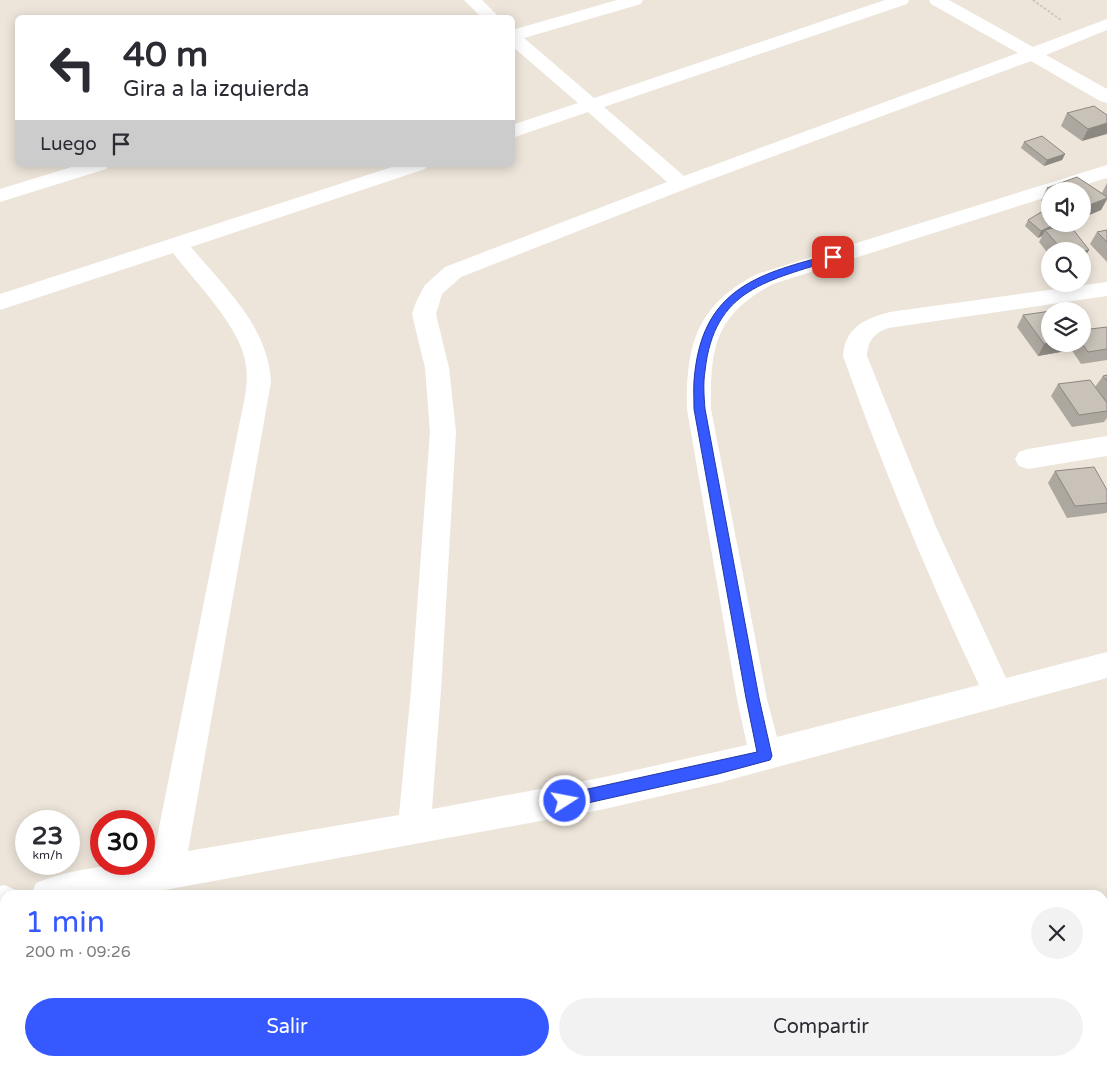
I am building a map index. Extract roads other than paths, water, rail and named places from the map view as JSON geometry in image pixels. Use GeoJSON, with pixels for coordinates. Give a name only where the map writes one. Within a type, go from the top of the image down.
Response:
{"type":"FeatureCollection","features":[{"type":"Feature","properties":{"kind":"street"},"geometry":{"type":"LineString","coordinates":[[472,0],[489,15]]}},
{"type":"Feature","properties":{"kind":"street"},"geometry":{"type":"LineString","coordinates":[[515,35],[635,0]]}},
{"type":"Feature","properties":{"kind":"street"},"geometry":{"type":"LineString","coordinates":[[515,131],[901,0]]}},
{"type":"Feature","properties":{"kind":"street"},"geometry":{"type":"LineString","coordinates":[[937,0],[1107,97]]}},
{"type":"Feature","properties":{"kind":"street"},"geometry":{"type":"LineString","coordinates":[[414,829],[426,690],[443,432],[437,368],[424,314],[433,290],[453,272],[1107,24]]}},
{"type":"Feature","properties":{"kind":"street"},"geometry":{"type":"LineString","coordinates":[[515,38],[681,184]]}},
{"type":"Feature","properties":{"kind":"street"},"geometry":{"type":"LineString","coordinates":[[0,196],[93,167]]}},
{"type":"Feature","properties":{"kind":"street"},"geometry":{"type":"LineString","coordinates":[[0,302],[412,167]]}},
{"type":"Feature","properties":{"kind":"street"},"geometry":{"type":"LineString","coordinates":[[765,756],[752,698],[699,409],[702,355],[710,328],[718,314],[738,294],[765,279],[1107,171]]}},
{"type":"Feature","properties":{"kind":"street"},"geometry":{"type":"LineString","coordinates":[[166,872],[259,382],[258,364],[246,331],[177,244]]}},
{"type":"Feature","properties":{"kind":"street"},"geometry":{"type":"LineString","coordinates":[[998,694],[965,625],[899,468],[856,356],[856,341],[868,328],[884,321],[1107,288]]}},
{"type":"Feature","properties":{"kind":"street"},"geometry":{"type":"LineString","coordinates":[[1028,459],[1107,446]]}},
{"type":"Feature","properties":{"kind":"street"},"geometry":{"type":"LineString","coordinates":[[74,890],[255,855],[414,829],[600,794],[765,756],[1107,665]]}}]}
